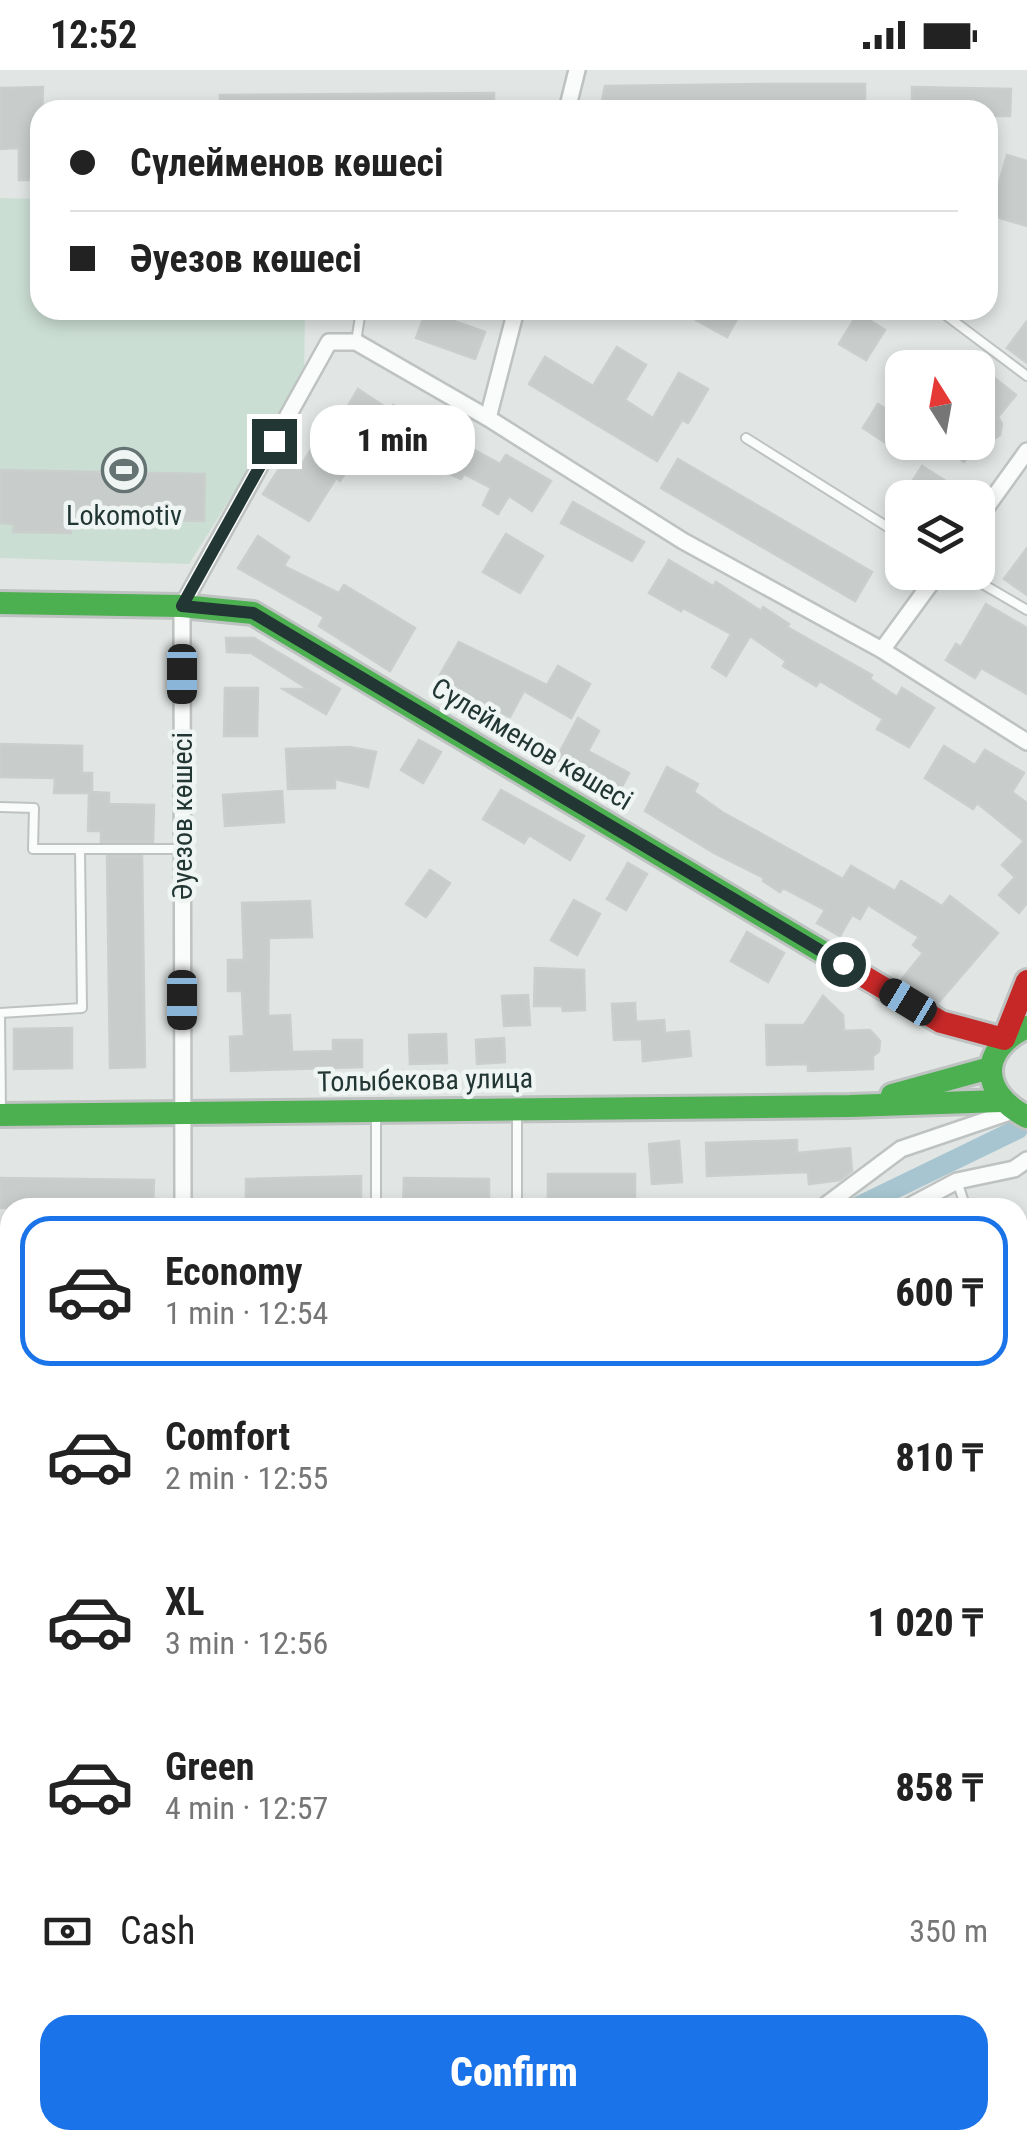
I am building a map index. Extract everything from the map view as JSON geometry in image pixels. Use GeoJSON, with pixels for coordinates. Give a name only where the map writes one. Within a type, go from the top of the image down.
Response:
{"type":"FeatureCollection","features":[{"type":"Feature","properties":{"kind":"main road","name":"Сүлейменов көшесі"},"geometry":{"type":"LineString","coordinates":[[0,602],[182,606],[253,613],[941,1022],[1004,1039]]}},
{"type":"Feature","properties":{"kind":"main road"},"geometry":{"type":"LineString","coordinates":[[1013,1110],[991,1080],[990,1068],[1027,981]]}},
{"type":"Feature","properties":{"kind":"main road"},"geometry":{"type":"LineString","coordinates":[[1004,1039],[1027,1028]]}},
{"type":"Feature","properties":{"kind":"main road"},"geometry":{"type":"LineString","coordinates":[[850,1106],[990,1068]]}},
{"type":"Feature","properties":{"kind":"main road"},"geometry":{"type":"LineString","coordinates":[[850,1106],[1013,1110]]}},
{"type":"Feature","properties":{"kind":"main road","name":"Толыбекова улица"},"geometry":{"type":"LineString","coordinates":[[0,1115],[850,1106]]}},
{"type":"Feature","properties":{"kind":"street"},"geometry":{"type":"LineString","coordinates":[[570,100],[577,70]]}},
{"type":"Feature","properties":{"kind":"street"},"geometry":{"type":"LineString","coordinates":[[488,418],[513,320]]}},
{"type":"Feature","properties":{"kind":"street","name":"Әуезов көшесі"},"geometry":{"type":"LineString","coordinates":[[183,1198],[182,606],[329,342],[356,342]]}},
{"type":"Feature","properties":{"kind":"street"},"geometry":{"type":"LineString","coordinates":[[356,342],[488,418],[683,541],[882,650],[1026,739]]}},
{"type":"Feature","properties":{"kind":"street"},"geometry":{"type":"LineString","coordinates":[[995,495],[1027,451]]}},
{"type":"Feature","properties":{"kind":"street"},"geometry":{"type":"LineString","coordinates":[[882,650],[926,590]]}},
{"type":"Feature","properties":{"kind":"street"},"geometry":{"type":"LineString","coordinates":[[835,1198],[900,1149],[1013,1110]]}},
{"type":"Feature","properties":{"kind":"street"},"geometry":{"type":"LineString","coordinates":[[925,1198],[956,1181],[1014,1169],[1027,1160]]}},
{"type":"Feature","properties":{"kind":"lane"},"geometry":{"type":"LineString","coordinates":[[356,342],[360,320]]}},
{"type":"Feature","properties":{"kind":"lane"},"geometry":{"type":"LineString","coordinates":[[952,320],[1027,376]]}},
{"type":"Feature","properties":{"kind":"lane"},"geometry":{"type":"LineString","coordinates":[[746,438],[885,525]]}},
{"type":"Feature","properties":{"kind":"lane"},"geometry":{"type":"LineString","coordinates":[[993,590],[1027,610]]}},
{"type":"Feature","properties":{"kind":"lane"},"geometry":{"type":"LineString","coordinates":[[0,807],[34,808],[33,849],[182,849]]}},
{"type":"Feature","properties":{"kind":"lane"},"geometry":{"type":"LineString","coordinates":[[0,1115],[0,1013],[82,1008],[80,849]]}},
{"type":"Feature","properties":{"kind":"lane"},"geometry":{"type":"LineString","coordinates":[[376,1110],[376,1198]]}},
{"type":"Feature","properties":{"kind":"lane"},"geometry":{"type":"LineString","coordinates":[[517,1110],[517,1198]]}},
{"type":"Feature","properties":{"kind":"lane"},"geometry":{"type":"LineString","coordinates":[[956,1181],[962,1198]]}},
{"type":"Feature","properties":{"kind":"green space","name":"Lokomotiv"},"geometry":{"type":"Polygon","coordinates":[[[0,198],[30,199],[30,320],[305,320],[304,381],[189,564],[0,558],[0,198]]]}},
{"type":"Feature","properties":{"kind":"building"},"geometry":{"type":"Polygon","coordinates":[[[865,84],[865,100],[602,100],[605,86],[865,84]]]}},
{"type":"Feature","properties":{"kind":"building"},"geometry":{"type":"Polygon","coordinates":[[[43,87],[43,100],[30,100],[30,180],[19,180],[19,148],[0,149],[0,88],[43,87]]]}},
{"type":"Feature","properties":{"kind":"building"},"geometry":{"type":"Polygon","coordinates":[[[912,87],[1011,89],[1010,116],[998,116],[998,100],[912,100],[912,87]]]}},
{"type":"Feature","properties":{"kind":"building"},"geometry":{"type":"Polygon","coordinates":[[[494,93],[494,100],[220,100],[220,95],[494,93]]]}},
{"type":"Feature","properties":{"kind":"building"},"geometry":{"type":"Polygon","coordinates":[[[1007,155],[1027,161],[1027,226],[998,217],[998,187],[1007,155]]]}},
{"type":"Feature","properties":{"kind":"building"},"geometry":{"type":"Polygon","coordinates":[[[423,320],[451,320],[485,332],[475,359],[416,338],[423,320]]]}},
{"type":"Feature","properties":{"kind":"building"},"geometry":{"type":"Polygon","coordinates":[[[696,320],[736,320],[727,337],[696,320]]]}},
{"type":"Feature","properties":{"kind":"building"},"geometry":{"type":"Polygon","coordinates":[[[854,320],[869,320],[885,330],[866,360],[839,344],[854,320]]]}},
{"type":"Feature","properties":{"kind":"building"},"geometry":{"type":"Polygon","coordinates":[[[1027,321],[1027,363],[1007,348],[1027,321]]]}},
{"type":"Feature","properties":{"kind":"building"},"geometry":{"type":"Polygon","coordinates":[[[617,347],[646,365],[625,400],[653,418],[679,373],[708,389],[688,423],[682,420],[657,461],[529,384],[545,357],[593,386],[617,347]]]}},
{"type":"Feature","properties":{"kind":"building"},"geometry":{"type":"Polygon","coordinates":[[[995,378],[1016,395],[998,417],[1002,424],[1000,435],[995,438],[995,378]]]}},
{"type":"Feature","properties":{"kind":"building"},"geometry":{"type":"Polygon","coordinates":[[[358,389],[390,410],[393,405],[500,464],[506,455],[551,481],[532,511],[509,496],[498,514],[483,505],[491,488],[464,474],[461,479],[438,469],[419,458],[421,453],[375,427],[309,521],[263,494],[284,461],[299,469],[327,423],[335,428],[358,389]]]}},
{"type":"Feature","properties":{"kind":"building"},"geometry":{"type":"Polygon","coordinates":[[[878,404],[885,408],[885,443],[863,428],[878,404]]]}},
{"type":"Feature","properties":{"kind":"building"},"geometry":{"type":"Polygon","coordinates":[[[678,459],[872,572],[855,601],[661,488],[678,459]]]}},
{"type":"Feature","properties":{"kind":"building"},"geometry":{"type":"Polygon","coordinates":[[[922,466],[944,480],[913,480],[922,466]]]}},
{"type":"Feature","properties":{"kind":"building"},"geometry":{"type":"Polygon","coordinates":[[[0,470],[205,474],[204,521],[84,519],[84,525],[71,525],[71,533],[13,532],[14,524],[0,523],[0,470]]]}},
{"type":"Feature","properties":{"kind":"building"},"geometry":{"type":"Polygon","coordinates":[[[573,502],[644,542],[632,561],[561,523],[573,502]]]}},
{"type":"Feature","properties":{"kind":"building"},"geometry":{"type":"Polygon","coordinates":[[[506,534],[543,556],[520,593],[483,572],[506,534]]]}},
{"type":"Feature","properties":{"kind":"building"},"geometry":{"type":"Polygon","coordinates":[[[258,536],[289,557],[284,566],[339,593],[344,585],[415,628],[390,671],[319,626],[324,617],[238,568],[258,536]]]}},
{"type":"Feature","properties":{"kind":"building"},"geometry":{"type":"Polygon","coordinates":[[[1027,548],[1027,595],[1004,579],[1027,548]]]}},
{"type":"Feature","properties":{"kind":"building"},"geometry":{"type":"Polygon","coordinates":[[[669,560],[713,586],[716,582],[761,611],[763,607],[789,624],[787,627],[872,675],[870,679],[897,697],[902,688],[934,708],[909,747],[877,729],[883,719],[820,681],[816,686],[783,666],[786,661],[750,636],[726,676],[712,667],[731,634],[649,593],[669,560]]]}},
{"type":"Feature","properties":{"kind":"building"},"geometry":{"type":"Polygon","coordinates":[[[986,604],[1027,628],[1027,694],[981,668],[975,678],[946,660],[956,644],[961,647],[986,604]]]}},
{"type":"Feature","properties":{"kind":"building"},"geometry":{"type":"Polygon","coordinates":[[[226,638],[254,638],[340,689],[326,714],[283,689],[308,689],[251,653],[227,652],[226,638]]]}},
{"type":"Feature","properties":{"kind":"building"},"geometry":{"type":"Polygon","coordinates":[[[459,642],[547,685],[558,666],[590,684],[571,718],[524,691],[510,717],[473,701],[438,678],[459,642]]]}},
{"type":"Feature","properties":{"kind":"building"},"geometry":{"type":"Polygon","coordinates":[[[225,688],[258,688],[257,736],[224,736],[225,688]]]}},
{"type":"Feature","properties":{"kind":"building"},"geometry":{"type":"Polygon","coordinates":[[[578,718],[599,731],[588,751],[629,773],[619,793],[556,759],[578,718]]]}},
{"type":"Feature","properties":{"kind":"building"},"geometry":{"type":"Polygon","coordinates":[[[419,740],[441,752],[423,783],[401,770],[419,740]]]}},
{"type":"Feature","properties":{"kind":"building"},"geometry":{"type":"Polygon","coordinates":[[[0,744],[82,746],[82,773],[92,773],[92,792],[109,793],[109,804],[154,805],[153,842],[101,842],[101,831],[88,831],[89,793],[54,793],[55,778],[0,777],[0,744]]]}},
{"type":"Feature","properties":{"kind":"building"},"geometry":{"type":"Polygon","coordinates":[[[944,746],[975,765],[985,750],[1024,773],[1012,792],[1027,803],[1027,903],[1019,913],[999,895],[1015,877],[1002,865],[1024,841],[977,803],[973,809],[925,778],[944,746]]]}},
{"type":"Feature","properties":{"kind":"building"},"geometry":{"type":"Polygon","coordinates":[[[350,747],[376,752],[368,787],[335,779],[335,788],[288,789],[286,749],[350,747]]]}},
{"type":"Feature","properties":{"kind":"building"},"geometry":{"type":"Polygon","coordinates":[[[667,767],[698,784],[694,792],[722,812],[843,879],[851,866],[895,891],[901,881],[942,906],[950,896],[998,933],[938,1003],[902,979],[923,953],[913,945],[919,937],[868,905],[860,919],[852,915],[840,936],[817,923],[825,910],[783,888],[780,892],[764,878],[645,811],[667,767]]]}},
{"type":"Feature","properties":{"kind":"building"},"geometry":{"type":"Polygon","coordinates":[[[501,790],[584,836],[570,860],[529,835],[524,843],[483,819],[501,790]]]}},
{"type":"Feature","properties":{"kind":"building"},"geometry":{"type":"Polygon","coordinates":[[[282,791],[284,822],[225,826],[223,795],[282,791]]]}},
{"type":"Feature","properties":{"kind":"building"},"geometry":{"type":"Polygon","coordinates":[[[107,856],[142,856],[145,1067],[110,1068],[107,856]]]}},
{"type":"Feature","properties":{"kind":"building"},"geometry":{"type":"Polygon","coordinates":[[[628,863],[647,874],[626,910],[607,899],[628,863]]]}},
{"type":"Feature","properties":{"kind":"building"},"geometry":{"type":"Polygon","coordinates":[[[430,870],[450,883],[426,917],[406,904],[430,870]]]}},
{"type":"Feature","properties":{"kind":"building"},"geometry":{"type":"Polygon","coordinates":[[[574,900],[600,914],[577,955],[551,940],[574,900]]]}},
{"type":"Feature","properties":{"kind":"building"},"geometry":{"type":"Polygon","coordinates":[[[310,901],[312,937],[269,938],[268,1016],[290,1015],[292,1052],[333,1051],[333,1040],[362,1040],[362,1067],[231,1071],[230,1037],[244,1036],[242,991],[228,991],[228,960],[244,960],[242,903],[310,901]]]}},
{"type":"Feature","properties":{"kind":"building"},"geometry":{"type":"Polygon","coordinates":[[[747,932],[784,953],[768,982],[731,961],[747,932]]]}},
{"type":"Feature","properties":{"kind":"building"},"geometry":{"type":"Polygon","coordinates":[[[535,968],[584,970],[585,1010],[534,1006],[535,968]]]}},
{"type":"Feature","properties":{"kind":"building"},"geometry":{"type":"Polygon","coordinates":[[[528,995],[530,1025],[504,1026],[502,996],[528,995]]]}},
{"type":"Feature","properties":{"kind":"building"},"geometry":{"type":"Polygon","coordinates":[[[823,996],[843,1015],[844,1031],[870,1030],[880,1041],[879,1051],[873,1056],[873,1069],[808,1071],[808,1064],[767,1065],[766,1025],[804,1025],[823,996]]]}},
{"type":"Feature","properties":{"kind":"building"},"geometry":{"type":"Polygon","coordinates":[[[635,1003],[636,1022],[664,1020],[665,1033],[689,1031],[691,1056],[643,1061],[642,1039],[614,1040],[612,1004],[635,1003]]]}},
{"type":"Feature","properties":{"kind":"building"},"geometry":{"type":"Polygon","coordinates":[[[72,1028],[72,1068],[14,1069],[14,1029],[72,1028]]]}},
{"type":"Feature","properties":{"kind":"building"},"geometry":{"type":"Polygon","coordinates":[[[446,1034],[447,1063],[410,1064],[409,1035],[446,1034]]]}},
{"type":"Feature","properties":{"kind":"building"},"geometry":{"type":"Polygon","coordinates":[[[504,1038],[505,1062],[477,1064],[476,1040],[504,1038]]]}},
{"type":"Feature","properties":{"kind":"building"},"geometry":{"type":"Polygon","coordinates":[[[797,1140],[797,1153],[850,1148],[852,1171],[840,1180],[809,1184],[808,1172],[707,1176],[706,1143],[797,1140]]]}},
{"type":"Feature","properties":{"kind":"building"},"geometry":{"type":"Polygon","coordinates":[[[679,1141],[682,1182],[652,1184],[649,1144],[679,1141]]]}},
{"type":"Feature","properties":{"kind":"building"},"geometry":{"type":"Polygon","coordinates":[[[548,1174],[635,1174],[635,1198],[548,1198],[548,1174]]]}},
{"type":"Feature","properties":{"kind":"building"},"geometry":{"type":"Polygon","coordinates":[[[361,1176],[361,1198],[246,1198],[246,1179],[361,1176]]]}},
{"type":"Feature","properties":{"kind":"building"},"geometry":{"type":"Polygon","coordinates":[[[0,1178],[154,1180],[153,1198],[0,1198],[0,1178]]]}},
{"type":"Feature","properties":{"kind":"building"},"geometry":{"type":"Polygon","coordinates":[[[404,1178],[489,1179],[489,1198],[403,1198],[404,1178]]]}},
{"type":"Feature","properties":{"kind":"waterway"},"geometry":{"type":"LineString","coordinates":[[876,1198],[1018,1129]]}},
{"type":"Feature","properties":{"kind":"traffic: fast"},"geometry":{"type":"LineString","coordinates":[[0,603],[182,606],[253,613],[831,957]]}},
{"type":"Feature","properties":{"kind":"traffic: fast"},"geometry":{"type":"LineString","coordinates":[[1027,1027],[1000,1047],[991,1072],[1000,1096],[1027,1117]]}},
{"type":"Feature","properties":{"kind":"traffic: fast"},"geometry":{"type":"LineString","coordinates":[[892,1095],[990,1068]]}},
{"type":"Feature","properties":{"kind":"traffic: fast"},"geometry":{"type":"LineString","coordinates":[[0,1115],[1001,1101]]}},
{"type":"Feature","properties":{"kind":"traffic: jam"},"geometry":{"type":"LineString","coordinates":[[831,957],[941,1022],[1004,1039],[1027,981]]}},
{"type":"Feature","properties":{"kind":"place","name":"Lokomotiv"},"geometry":{"type":"Point","coordinates":[124,470]}},
{"type":"Feature","properties":{"kind":"route"},"geometry":{"type":"LineString","coordinates":[[274,441],[182,606],[253,613],[843,964]]}}]}
